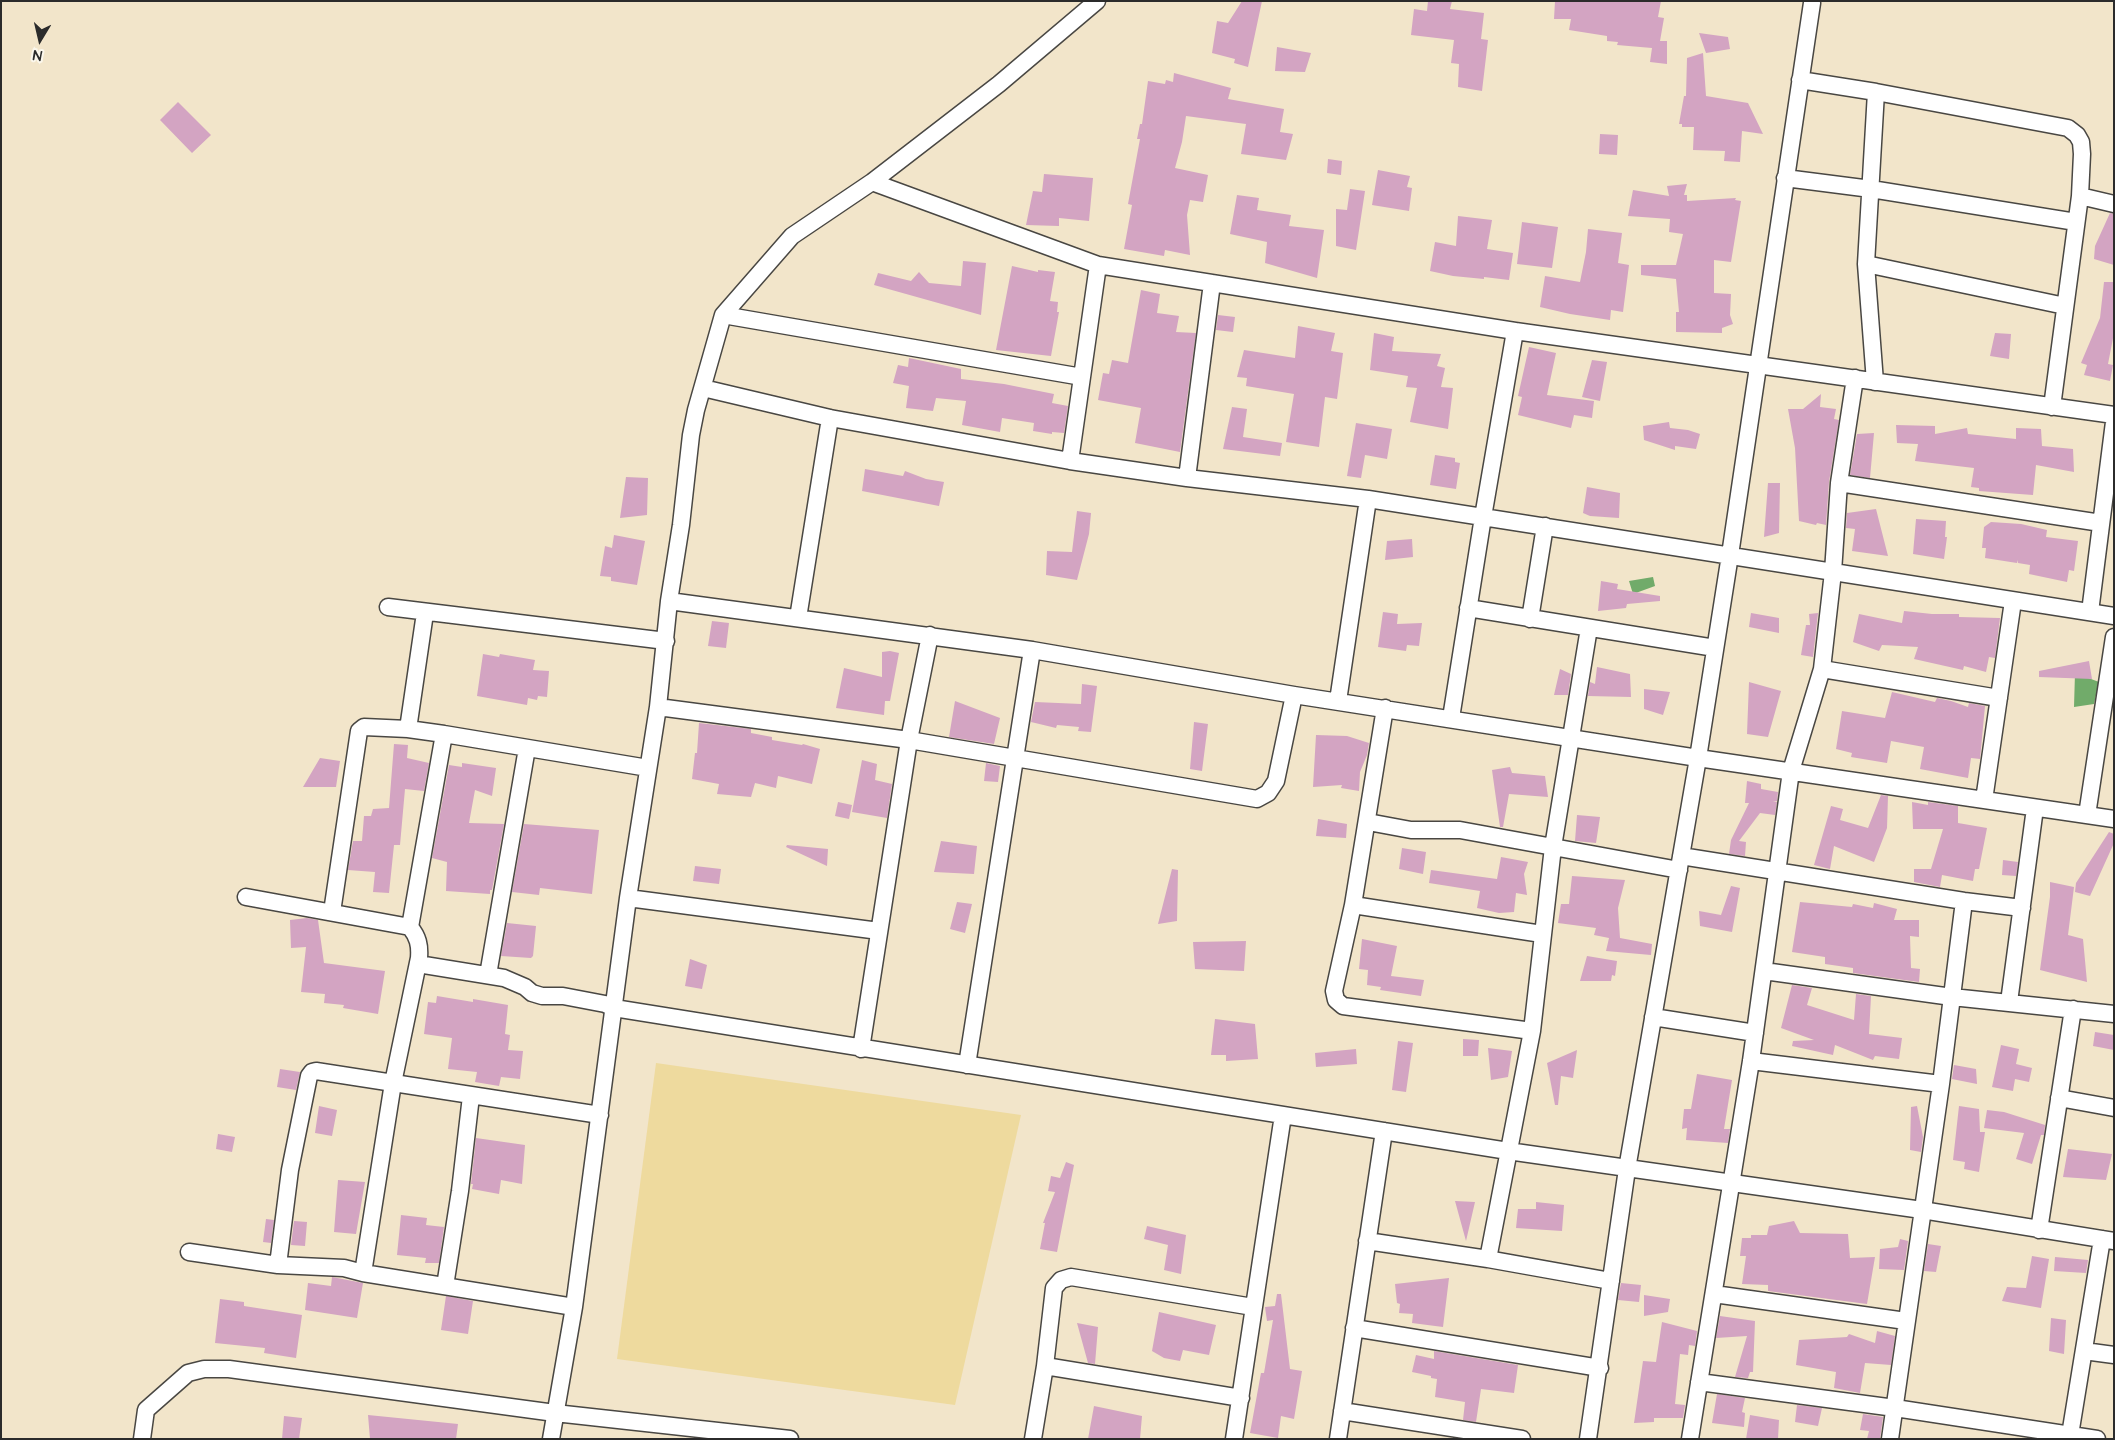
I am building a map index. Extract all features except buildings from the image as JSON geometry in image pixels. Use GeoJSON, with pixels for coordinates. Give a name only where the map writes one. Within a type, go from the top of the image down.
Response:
{"type":"FeatureCollection","features":[{"type":"Feature","properties":{"kind":"street"},"geometry":{"type":"LineString","coordinates":[[551,1439],[574,1307],[628,898],[658,707],[669,601],[681,525],[691,435],[722,315],[792,236],[872,182],[999,84],[1097,1]]}},
{"type":"Feature","properties":{"kind":"street"},"geometry":{"type":"LineString","coordinates":[[1588,1439],[1600,1368],[1627,1169],[1698,758],[1730,555],[1812,3]]}},
{"type":"Feature","properties":{"kind":"street"},"geometry":{"type":"LineString","coordinates":[[1800,80],[1876,92],[2068,128],[2077,135],[2081,142],[2080,196],[2052,407]]}},
{"type":"Feature","properties":{"kind":"street"},"geometry":{"type":"LineString","coordinates":[[1875,382],[1866,264],[1876,92]]}},
{"type":"Feature","properties":{"kind":"street"},"geometry":{"type":"LineString","coordinates":[[1785,178],[1871,189],[2076,222]]}},
{"type":"Feature","properties":{"kind":"street"},"geometry":{"type":"LineString","coordinates":[[872,182],[1098,266],[1515,330],[2114,415]]}},
{"type":"Feature","properties":{"kind":"street"},"geometry":{"type":"LineString","coordinates":[[2080,196],[2114,204]]}},
{"type":"Feature","properties":{"kind":"street"},"geometry":{"type":"LineString","coordinates":[[1866,264],[2066,306]]}},
{"type":"Feature","properties":{"kind":"street"},"geometry":{"type":"LineString","coordinates":[[1070,462],[1098,266]]}},
{"type":"Feature","properties":{"kind":"street"},"geometry":{"type":"LineString","coordinates":[[1187,478],[1212,283]]}},
{"type":"Feature","properties":{"kind":"street"},"geometry":{"type":"LineString","coordinates":[[722,315],[1082,377]]}},
{"type":"Feature","properties":{"kind":"street"},"geometry":{"type":"LineString","coordinates":[[1451,718],[1515,330]]}},
{"type":"Feature","properties":{"kind":"street"},"geometry":{"type":"LineString","coordinates":[[1690,1439],[1751,1060],[1791,771],[1822,669],[1839,483],[1855,378]]}},
{"type":"Feature","properties":{"kind":"street"},"geometry":{"type":"LineString","coordinates":[[703,388],[830,418],[1070,462],[1368,499],[2114,616]]}},
{"type":"Feature","properties":{"kind":"street"},"geometry":{"type":"LineString","coordinates":[[798,618],[830,418]]}},
{"type":"Feature","properties":{"kind":"street"},"geometry":{"type":"LineString","coordinates":[[2090,612],[2114,422]]}},
{"type":"Feature","properties":{"kind":"street"},"geometry":{"type":"LineString","coordinates":[[1839,483],[2101,523]]}},
{"type":"Feature","properties":{"kind":"street"},"geometry":{"type":"LineString","coordinates":[[1338,701],[1368,499]]}},
{"type":"Feature","properties":{"kind":"street"},"geometry":{"type":"LineString","coordinates":[[1530,619],[1545,526]]}},
{"type":"Feature","properties":{"kind":"street"},"geometry":{"type":"LineString","coordinates":[[669,601],[1032,650],[1698,758],[2114,819]]}},
{"type":"Feature","properties":{"kind":"street"},"geometry":{"type":"LineString","coordinates":[[1984,800],[2013,601]]}},
{"type":"Feature","properties":{"kind":"street"},"geometry":{"type":"LineString","coordinates":[[388,607],[666,641]]}},
{"type":"Feature","properties":{"kind":"street"},"geometry":{"type":"LineString","coordinates":[[1468,608],[1715,648]]}},
{"type":"Feature","properties":{"kind":"street"},"geometry":{"type":"LineString","coordinates":[[408,729],[425,613]]}},
{"type":"Feature","properties":{"kind":"street"},"geometry":{"type":"LineString","coordinates":[[1488,1259],[1532,1030],[1553,847],[1589,628]]}},
{"type":"Feature","properties":{"kind":"street"},"geometry":{"type":"LineString","coordinates":[[860,1049],[909,740],[930,635]]}},
{"type":"Feature","properties":{"kind":"street"},"geometry":{"type":"LineString","coordinates":[[2088,815],[2110,700],[2114,637]]}},
{"type":"Feature","properties":{"kind":"street"},"geometry":{"type":"LineString","coordinates":[[967,1065],[1032,650]]}},
{"type":"Feature","properties":{"kind":"street"},"geometry":{"type":"LineString","coordinates":[[1822,669],[1999,698]]}},
{"type":"Feature","properties":{"kind":"street"},"geometry":{"type":"LineString","coordinates":[[658,707],[909,740],[1257,799],[1268,793],[1276,780],[1294,694]]}},
{"type":"Feature","properties":{"kind":"street"},"geometry":{"type":"LineString","coordinates":[[1385,708],[1368,822],[1353,905],[1334,991],[1336,1000],[1343,1006],[1532,1030]]}},
{"type":"Feature","properties":{"kind":"street"},"geometry":{"type":"LineString","coordinates":[[332,912],[358,731],[364,727],[408,729],[444,734],[648,768]]}},
{"type":"Feature","properties":{"kind":"street"},"geometry":{"type":"LineString","coordinates":[[410,928],[444,734]]}},
{"type":"Feature","properties":{"kind":"street"},"geometry":{"type":"LineString","coordinates":[[488,975],[527,748]]}},
{"type":"Feature","properties":{"kind":"street"},"geometry":{"type":"LineString","coordinates":[[2009,1002],[2035,808]]}},
{"type":"Feature","properties":{"kind":"street"},"geometry":{"type":"LineString","coordinates":[[1368,822],[1411,830],[1460,830],[1553,847],[1680,863],[1778,872],[1964,901],[2022,908]]}},
{"type":"Feature","properties":{"kind":"street"},"geometry":{"type":"LineString","coordinates":[[246,897],[410,928],[417,935],[420,946],[418,964],[393,1083],[364,1273]]}},
{"type":"Feature","properties":{"kind":"street"},"geometry":{"type":"LineString","coordinates":[[628,898],[878,931]]}},
{"type":"Feature","properties":{"kind":"street"},"geometry":{"type":"LineString","coordinates":[[1890,1439],[1941,1084],[1964,901]]}},
{"type":"Feature","properties":{"kind":"street"},"geometry":{"type":"LineString","coordinates":[[1353,905],[1542,934]]}},
{"type":"Feature","properties":{"kind":"street"},"geometry":{"type":"LineString","coordinates":[[418,964],[504,978],[525,987],[532,993],[542,996],[571,997],[605,1004],[614,1008],[860,1049],[1508,1151],[1922,1210],[2108,1240],[2084,1351],[2070,1435]]}},
{"type":"Feature","properties":{"kind":"street"},"geometry":{"type":"LineString","coordinates":[[1764,971],[1952,997],[2073,1008],[2113,1009]]}},
{"type":"Feature","properties":{"kind":"street"},"geometry":{"type":"LineString","coordinates":[[2039,1230],[2073,1008]]}},
{"type":"Feature","properties":{"kind":"street"},"geometry":{"type":"LineString","coordinates":[[1653,1017],[1755,1033]]}},
{"type":"Feature","properties":{"kind":"street"},"geometry":{"type":"LineString","coordinates":[[1751,1060],[1941,1084]]}},
{"type":"Feature","properties":{"kind":"street"},"geometry":{"type":"LineString","coordinates":[[278,1265],[290,1170],[309,1076],[312,1072],[316,1071],[600,1115]]}},
{"type":"Feature","properties":{"kind":"street"},"geometry":{"type":"LineString","coordinates":[[445,1286],[460,1191],[471,1096]]}},
{"type":"Feature","properties":{"kind":"street"},"geometry":{"type":"LineString","coordinates":[[2059,1098],[2114,1108]]}},
{"type":"Feature","properties":{"kind":"street"},"geometry":{"type":"LineString","coordinates":[[1234,1439],[1284,1115]]}},
{"type":"Feature","properties":{"kind":"street"},"geometry":{"type":"LineString","coordinates":[[1338,1439],[1384,1130]]}},
{"type":"Feature","properties":{"kind":"street"},"geometry":{"type":"LineString","coordinates":[[1367,1241],[1488,1259],[1611,1281]]}},
{"type":"Feature","properties":{"kind":"street"},"geometry":{"type":"LineString","coordinates":[[190,1252],[278,1265],[325,1266],[350,1269],[364,1273],[574,1307]]}},
{"type":"Feature","properties":{"kind":"street"},"geometry":{"type":"LineString","coordinates":[[1033,1439],[1045,1366],[1054,1288],[1061,1280],[1071,1277],[1253,1307]]}},
{"type":"Feature","properties":{"kind":"street"},"geometry":{"type":"LineString","coordinates":[[1714,1294],[1906,1321]]}},
{"type":"Feature","properties":{"kind":"street"},"geometry":{"type":"LineString","coordinates":[[1354,1328],[1600,1368]]}},
{"type":"Feature","properties":{"kind":"street"},"geometry":{"type":"LineString","coordinates":[[2084,1351],[2114,1355]]}},
{"type":"Feature","properties":{"kind":"street"},"geometry":{"type":"LineString","coordinates":[[1045,1366],[1241,1398]]}},
{"type":"Feature","properties":{"kind":"street"},"geometry":{"type":"LineString","coordinates":[[142,1439],[146,1410],[188,1373],[204,1369],[229,1368],[555,1412],[790,1439]]}},
{"type":"Feature","properties":{"kind":"street"},"geometry":{"type":"LineString","coordinates":[[1700,1382],[1895,1408],[2009,1432],[2070,1435],[2097,1439]]}},
{"type":"Feature","properties":{"kind":"street"},"geometry":{"type":"LineString","coordinates":[[1342,1411],[1522,1439]]}},
{"type":"Feature","properties":{"kind":"green space"},"geometry":{"type":"Polygon","coordinates":[[[1653,577],[1655,586],[1633,594],[1629,581],[1653,577]]]}},
{"type":"Feature","properties":{"kind":"green space"},"geometry":{"type":"Polygon","coordinates":[[[2075,673],[2099,682],[2094,704],[2074,707],[2075,673]]]}},
{"type":"Feature","properties":{"kind":"sand"},"geometry":{"type":"Polygon","coordinates":[[[656,1063],[1021,1115],[955,1405],[617,1359],[656,1063]]]}}]}
